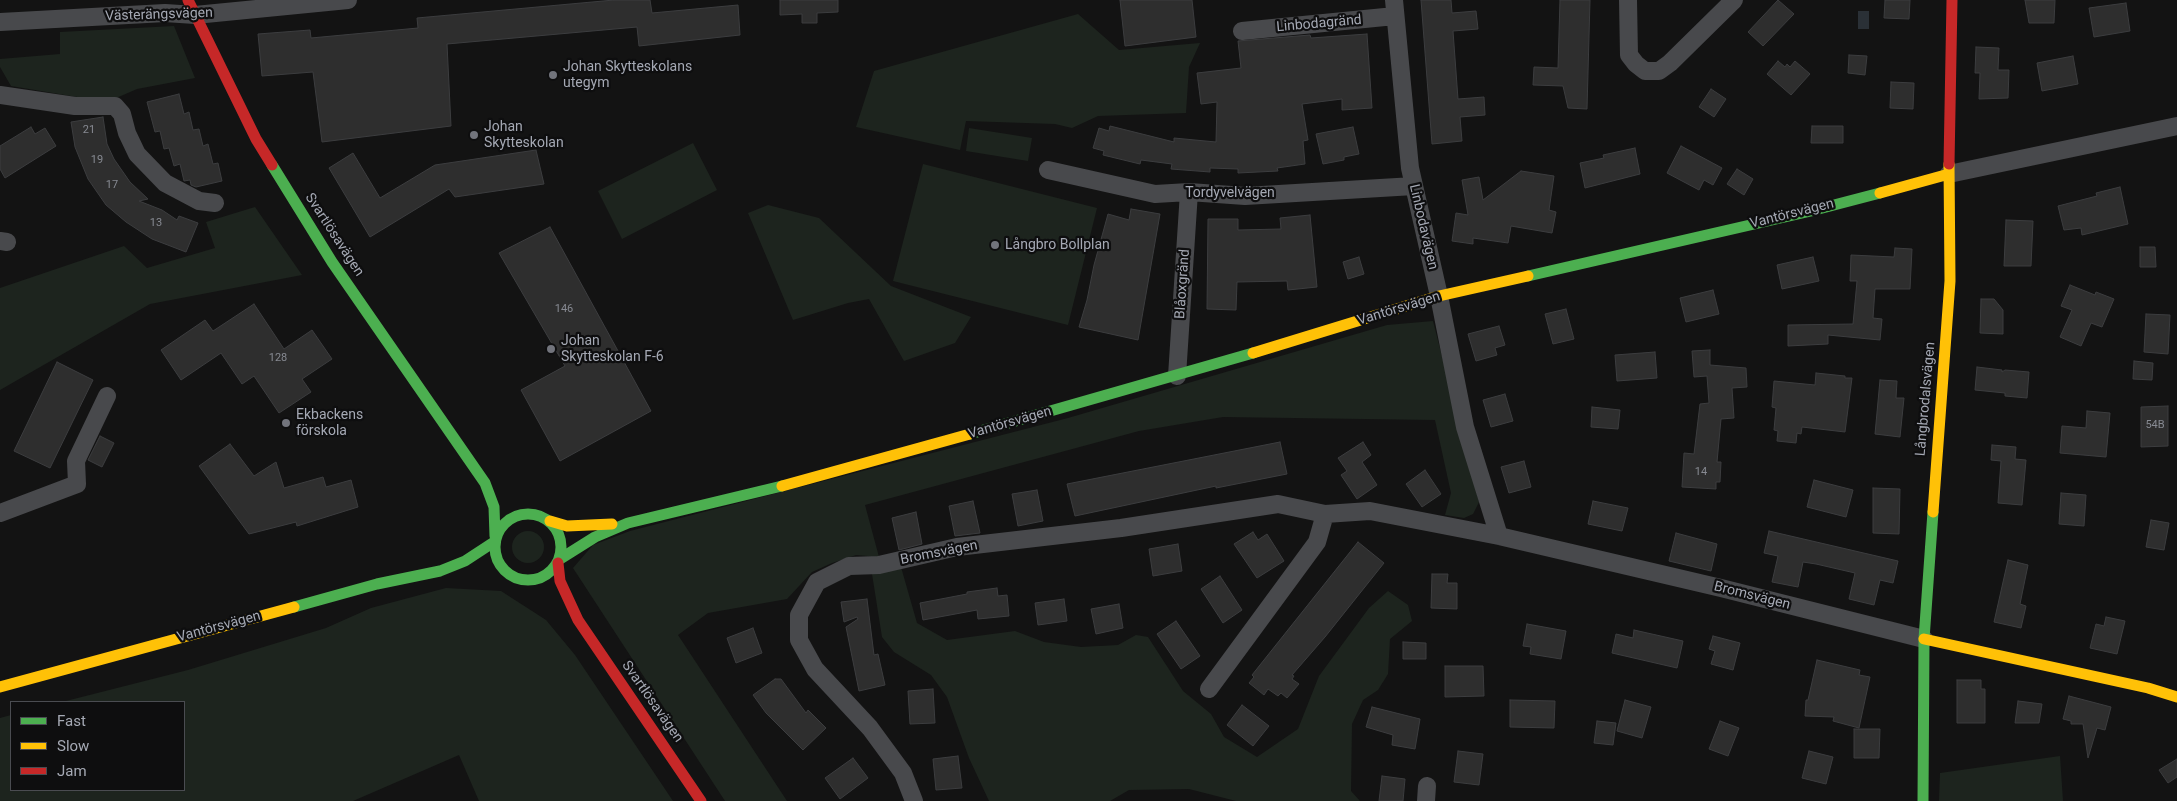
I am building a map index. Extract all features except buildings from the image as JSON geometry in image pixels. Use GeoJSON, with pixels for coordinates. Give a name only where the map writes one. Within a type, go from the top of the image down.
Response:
{"type":"FeatureCollection","features":[{"type":"Feature","properties":{"kind":"street","name":"Västerängsvägen"},"geometry":{"type":"LineString","coordinates":[[0,22],[165,13],[191,8],[348,0]]}},
{"type":"Feature","properties":{"kind":"street"},"geometry":{"type":"LineString","coordinates":[[1628,0],[1629,55],[1645,71],[1659,71],[1670,63],[1734,0]]}},
{"type":"Feature","properties":{"kind":"street","name":"Långbrodalsvägen"},"geometry":{"type":"LineString","coordinates":[[1923,801],[1924,639],[1950,290],[1949,174],[1952,0]]}},
{"type":"Feature","properties":{"kind":"street","name":"Svartlösavägen"},"geometry":{"type":"LineString","coordinates":[[191,8],[256,139],[296,204],[332,262],[479,472],[491,494],[494,507],[495,539]]}},
{"type":"Feature","properties":{"kind":"street","name":"Linbodagränd"},"geometry":{"type":"LineString","coordinates":[[1242,31],[1395,8]]}},
{"type":"Feature","properties":{"kind":"street","name":"Linbodavägen"},"geometry":{"type":"LineString","coordinates":[[1395,8],[1410,168],[1439,296],[1465,427],[1499,536]]}},
{"type":"Feature","properties":{"kind":"street"},"geometry":{"type":"LineString","coordinates":[[0,94],[75,106],[115,106],[122,114],[127,133],[137,154],[160,178],[171,187],[198,201],[215,203]]}},
{"type":"Feature","properties":{"kind":"street","name":"Vantörsvägen"},"geometry":{"type":"LineString","coordinates":[[559,561],[595,536],[628,523],[821,476],[1177,376],[1439,296],[1810,211],[1949,174],[2177,126]]}},
{"type":"Feature","properties":{"kind":"street","name":"Tordyvelvägen"},"geometry":{"type":"LineString","coordinates":[[1048,170],[1155,194],[1189,192],[1245,196],[1414,186]]}},
{"type":"Feature","properties":{"kind":"street","name":"Blåoxgränd"},"geometry":{"type":"LineString","coordinates":[[1177,376],[1189,192]]}},
{"type":"Feature","properties":{"kind":"street"},"geometry":{"type":"LineString","coordinates":[[0,513],[77,484],[76,461],[107,396]]}},
{"type":"Feature","properties":{"kind":"street","name":"Svartlösavägen"},"geometry":{"type":"LineString","coordinates":[[479,472],[502,495]]}},
{"type":"Feature","properties":{"kind":"street"},"geometry":{"type":"LineString","coordinates":[[515,504],[545,518],[557,529],[561,540],[559,561],[543,577],[532,580],[516,578],[502,568],[497,559],[495,539],[508,520],[518,515],[529,513],[545,518]]}},
{"type":"Feature","properties":{"kind":"street","name":"Bromsvägen"},"geometry":{"type":"LineString","coordinates":[[914,801],[904,773],[870,728],[815,669],[799,640],[799,615],[816,582],[849,566],[879,565],[957,547],[1121,528],[1278,504],[1324,514],[1370,511],[1499,536],[1721,588],[1924,639],[2148,688],[2177,697]]}},
{"type":"Feature","properties":{"kind":"street"},"geometry":{"type":"LineString","coordinates":[[1209,689],[1317,542],[1324,514]]}},
{"type":"Feature","properties":{"kind":"street","name":"Vantörsvägen"},"geometry":{"type":"LineString","coordinates":[[545,518],[567,526],[628,523]]}},
{"type":"Feature","properties":{"kind":"street","name":"Vantörsvägen"},"geometry":{"type":"LineString","coordinates":[[0,687],[377,584],[440,570],[465,562],[495,539]]}},
{"type":"Feature","properties":{"kind":"street","name":"Svartlösavägen"},"geometry":{"type":"LineString","coordinates":[[559,561],[564,593],[578,620],[701,801]]}},
{"type":"Feature","properties":{"kind":"street","name":"Vantörsvägen"},"geometry":{"type":"LineString","coordinates":[[440,570],[474,569]]}},
{"type":"Feature","properties":{"kind":"street"},"geometry":{"type":"LineString","coordinates":[[489,571],[516,578],[541,588]]}},
{"type":"Feature","properties":{"kind":"street","name":"Svartlösavägen"},"geometry":{"type":"LineString","coordinates":[[553,597],[578,620]]}},
{"type":"Feature","properties":{"kind":"shaded area"},"geometry":{"type":"Polygon","coordinates":[[[1858,11],[1869,11],[1869,29],[1858,29],[1858,11]]]}},
{"type":"Feature","properties":{"kind":"shaded area"},"geometry":{"type":"Polygon","coordinates":[[[1078,14],[1119,50],[1200,43],[1189,67],[1186,113],[1098,116],[1072,128],[1055,124],[966,121],[960,150],[856,127],[874,71],[1078,14]]]}},
{"type":"Feature","properties":{"kind":"shaded area"},"geometry":{"type":"Polygon","coordinates":[[[174,26],[195,78],[137,89],[107,102],[11,86],[0,67],[0,59],[60,54],[60,32],[174,26]]]}},
{"type":"Feature","properties":{"kind":"shaded area"},"geometry":{"type":"Polygon","coordinates":[[[969,128],[1032,138],[1028,161],[966,151],[969,128]]]}},
{"type":"Feature","properties":{"kind":"shaded area"},"geometry":{"type":"Polygon","coordinates":[[[693,143],[717,190],[622,239],[598,191],[693,143]]]}},
{"type":"Feature","properties":{"kind":"shaded area","name":"Långbro Bollplan"},"geometry":{"type":"Polygon","coordinates":[[[923,164],[1097,208],[1068,325],[893,281],[923,164]]]}},
{"type":"Feature","properties":{"kind":"shaded area"},"geometry":{"type":"Polygon","coordinates":[[[768,205],[819,218],[891,286],[971,317],[955,343],[904,361],[869,299],[848,303],[793,320],[748,213],[768,205]]]}},
{"type":"Feature","properties":{"kind":"shaded area"},"geometry":{"type":"Polygon","coordinates":[[[255,207],[302,275],[150,304],[0,390],[0,288],[124,246],[147,268],[215,248],[206,222],[255,207]]]}},
{"type":"Feature","properties":{"kind":"shaded area"},"geometry":{"type":"Polygon","coordinates":[[[1433,321],[1479,502],[1473,514],[1464,518],[1445,515],[1451,493],[1435,420],[1223,417],[1139,431],[865,505],[879,557],[856,555],[832,563],[812,572],[787,599],[708,613],[678,635],[787,801],[725,801],[573,568],[593,545],[630,531],[1068,418],[1387,325],[1433,321]]]}},
{"type":"Feature","properties":{"kind":"shaded area"},"geometry":{"type":"Polygon","coordinates":[[[528,531],[534,532],[539,536],[543,541],[543,553],[539,558],[534,562],[528,563],[522,562],[517,558],[513,553],[512,547],[513,541],[517,536],[522,532],[528,531]]]}},
{"type":"Feature","properties":{"kind":"shaded area"},"geometry":{"type":"Polygon","coordinates":[[[901,567],[917,623],[947,640],[1015,631],[1044,642],[1081,647],[1118,645],[1136,635],[1148,637],[1183,691],[1211,714],[1224,737],[1257,757],[1298,729],[1319,676],[1369,608],[1388,591],[1408,605],[1412,621],[1390,639],[1388,674],[1378,690],[1363,700],[1352,724],[1351,791],[1360,801],[1236,801],[1189,789],[1129,790],[1110,801],[989,801],[969,758],[947,697],[931,675],[894,652],[882,637],[872,574],[901,567]]]}},
{"type":"Feature","properties":{"kind":"shaded area"},"geometry":{"type":"Polygon","coordinates":[[[446,588],[501,591],[546,620],[575,655],[673,801],[479,801],[459,755],[353,801],[0,801],[0,718],[10,715],[10,791],[185,791],[185,701],[66,701],[188,670],[326,628],[371,608],[446,588]]]}},
{"type":"Feature","properties":{"kind":"shaded area"},"geometry":{"type":"Polygon","coordinates":[[[2060,756],[2063,801],[1939,801],[1940,773],[2060,756]]]}},
{"type":"Feature","properties":{"kind":"traffic: fast"},"geometry":{"type":"LineString","coordinates":[[272,165],[332,262],[485,483],[494,507],[495,536]]}},
{"type":"Feature","properties":{"kind":"traffic: fast"},"geometry":{"type":"LineString","coordinates":[[1528,276],[1811,211],[1880,193]]}},
{"type":"Feature","properties":{"kind":"traffic: fast"},"geometry":{"type":"LineString","coordinates":[[970,434],[1253,353]]}},
{"type":"Feature","properties":{"kind":"traffic: fast"},"geometry":{"type":"LineString","coordinates":[[560,559],[595,537],[628,523],[782,486]]}},
{"type":"Feature","properties":{"kind":"traffic: fast"},"geometry":{"type":"LineString","coordinates":[[1923,801],[1924,639],[1933,512]]}},
{"type":"Feature","properties":{"kind":"traffic: fast"},"geometry":{"type":"LineString","coordinates":[[521,514],[535,514],[547,519],[556,528],[561,540],[561,547],[559,560],[552,571],[535,580],[521,580],[509,575],[500,566],[495,554],[495,540],[500,528],[509,519],[521,514]]}},
{"type":"Feature","properties":{"kind":"traffic: fast"},"geometry":{"type":"LineString","coordinates":[[294,607],[377,584],[440,571],[465,561],[494,542]]}},
{"type":"Feature","properties":{"kind":"traffic: slow"},"geometry":{"type":"LineString","coordinates":[[1933,512],[1950,281],[1949,164]]}},
{"type":"Feature","properties":{"kind":"traffic: slow"},"geometry":{"type":"LineString","coordinates":[[1880,193],[1949,174]]}},
{"type":"Feature","properties":{"kind":"traffic: slow"},"geometry":{"type":"LineString","coordinates":[[1253,353],[1439,296],[1528,276]]}},
{"type":"Feature","properties":{"kind":"traffic: slow"},"geometry":{"type":"LineString","coordinates":[[782,486],[970,434]]}},
{"type":"Feature","properties":{"kind":"traffic: slow"},"geometry":{"type":"LineString","coordinates":[[550,521],[567,526],[612,524]]}},
{"type":"Feature","properties":{"kind":"traffic: slow"},"geometry":{"type":"LineString","coordinates":[[0,687],[294,607]]}},
{"type":"Feature","properties":{"kind":"traffic: slow"},"geometry":{"type":"LineString","coordinates":[[1924,639],[2148,688],[2177,697]]}},
{"type":"Feature","properties":{"kind":"traffic: jam"},"geometry":{"type":"LineString","coordinates":[[188,0],[256,139],[272,165]]}},
{"type":"Feature","properties":{"kind":"traffic: jam"},"geometry":{"type":"LineString","coordinates":[[1949,164],[1952,0]]}},
{"type":"Feature","properties":{"kind":"traffic: jam"},"geometry":{"type":"LineString","coordinates":[[558,563],[560,581],[578,620],[701,801]]}},
{"type":"Feature","properties":{"kind":"place","name":"Johan Skytteskolans utegym"},"geometry":{"type":"Point","coordinates":[553,75]}},
{"type":"Feature","properties":{"kind":"place","name":"Johan Skytteskolan"},"geometry":{"type":"Point","coordinates":[474,135]}},
{"type":"Feature","properties":{"kind":"place","name":"Långbro Bollplan"},"geometry":{"type":"Point","coordinates":[995,245]}},
{"type":"Feature","properties":{"kind":"place","name":"Johan Skytteskolan F-6"},"geometry":{"type":"Point","coordinates":[551,349]}},
{"type":"Feature","properties":{"kind":"place","name":"Ekbackens förskola"},"geometry":{"type":"Point","coordinates":[286,423]}}]}
